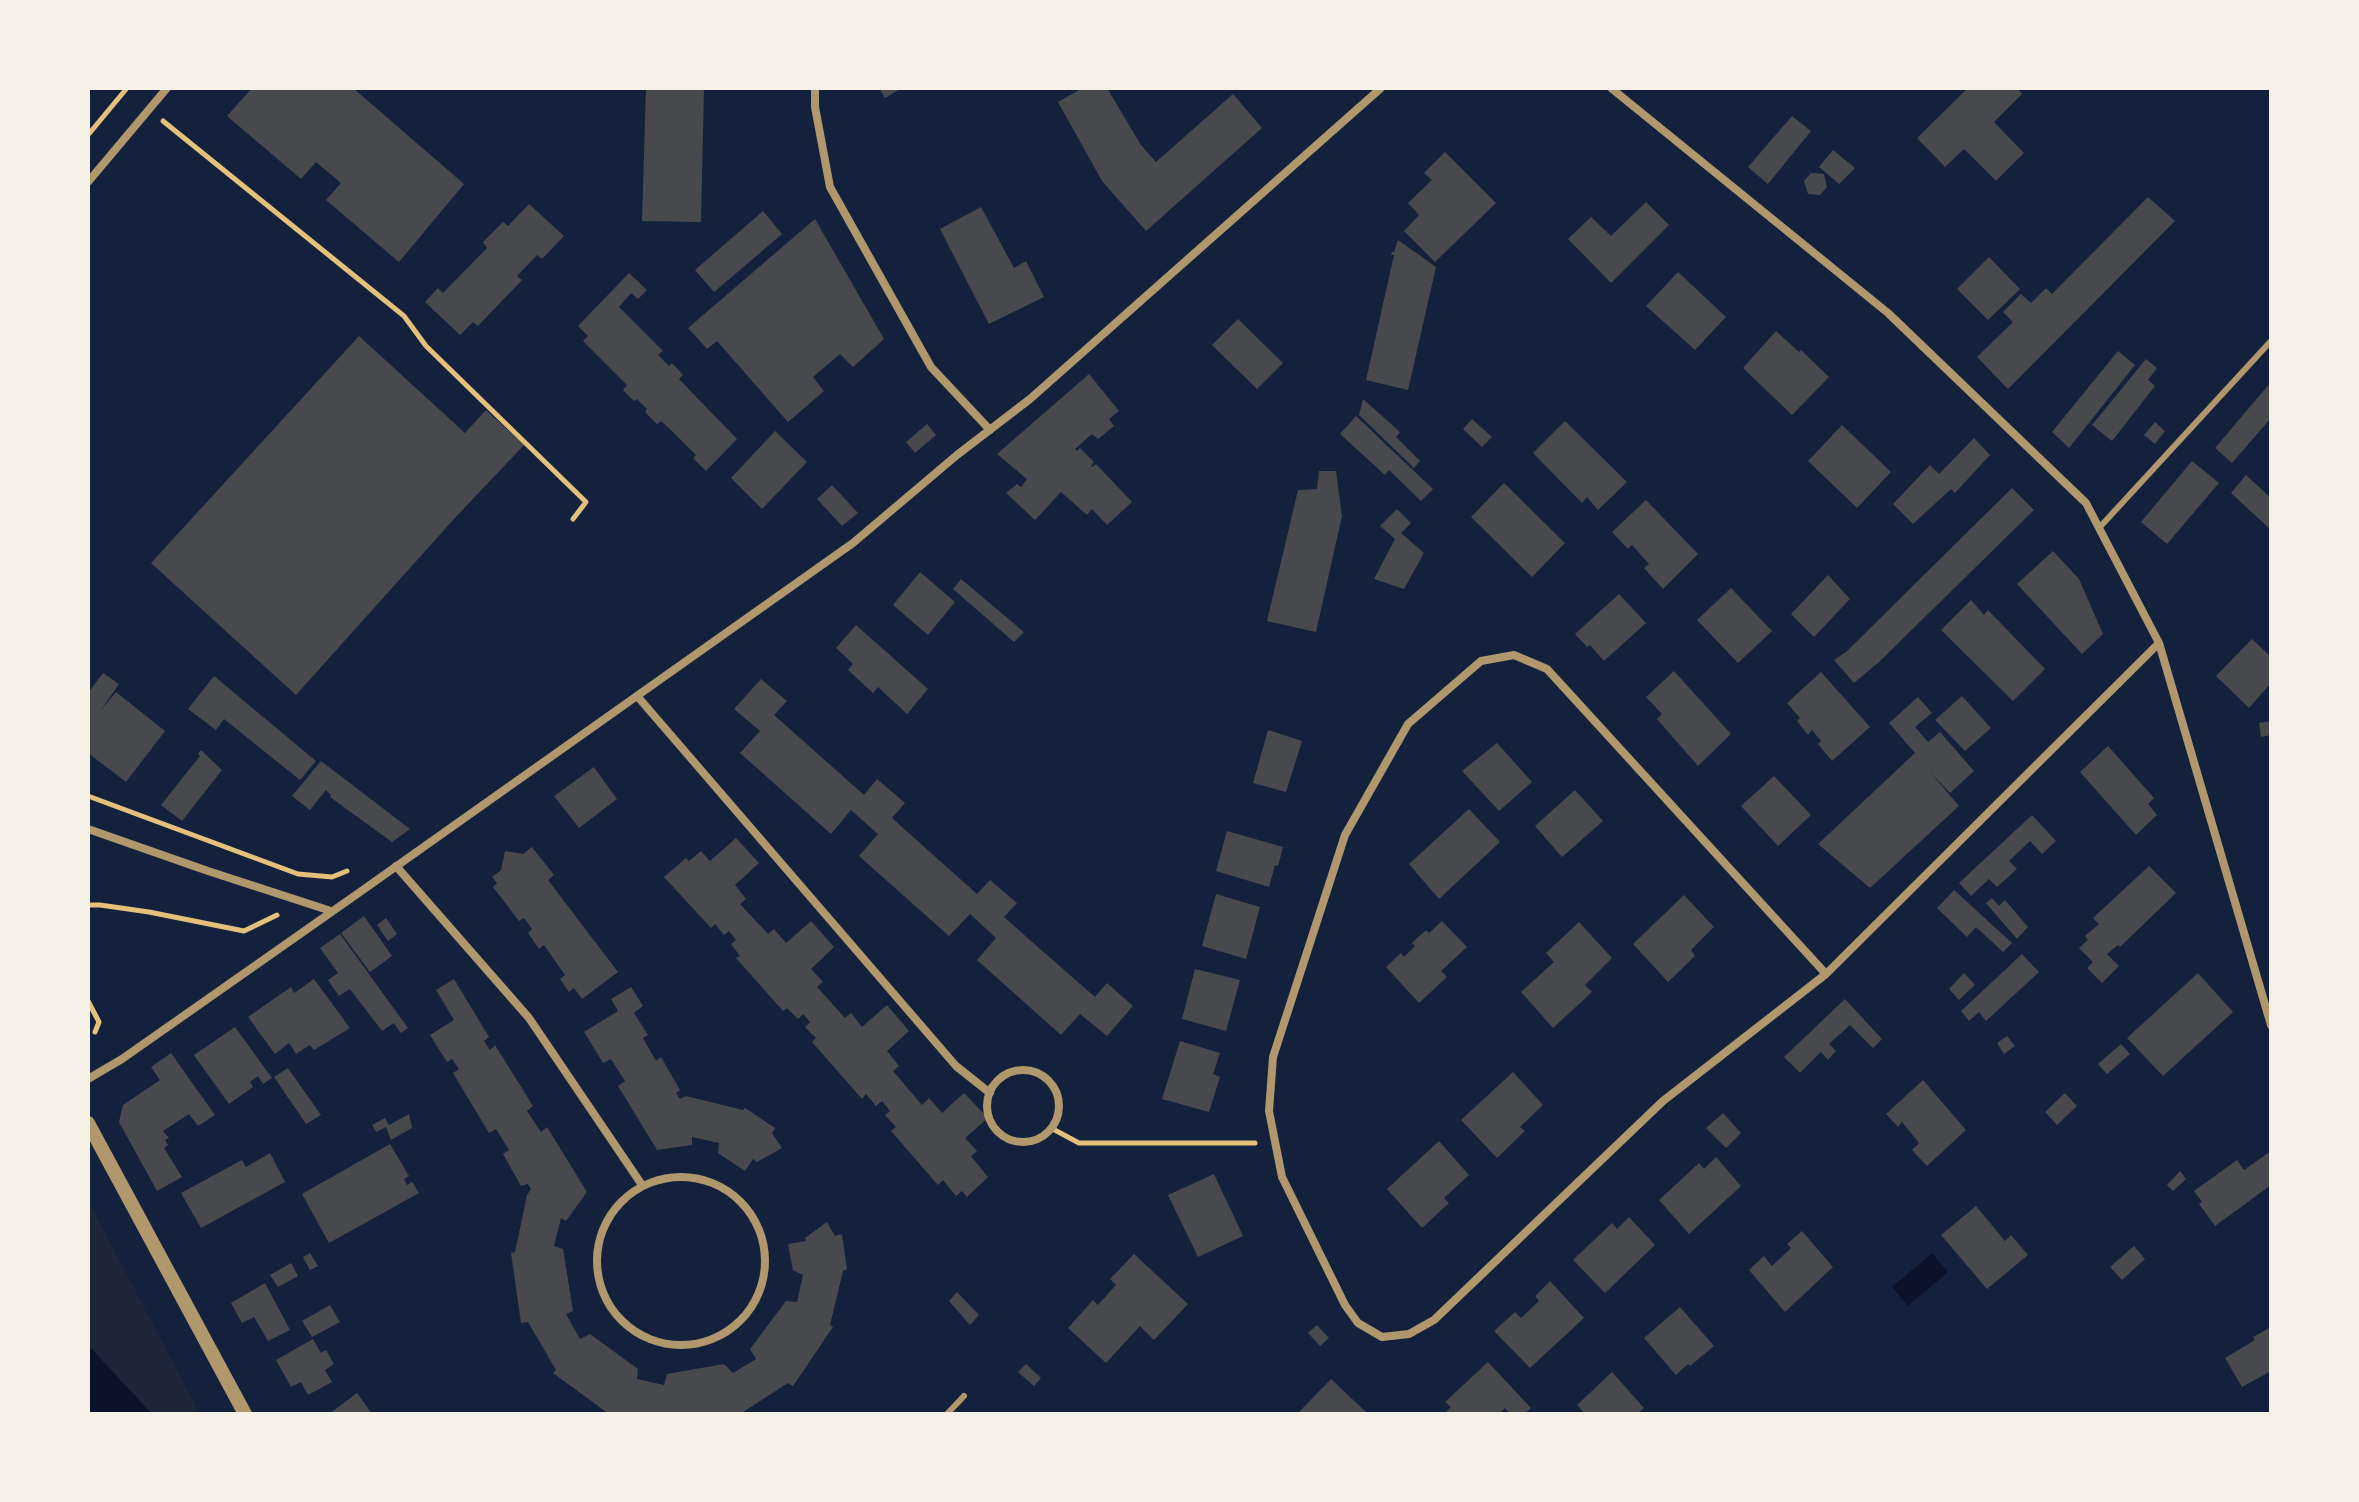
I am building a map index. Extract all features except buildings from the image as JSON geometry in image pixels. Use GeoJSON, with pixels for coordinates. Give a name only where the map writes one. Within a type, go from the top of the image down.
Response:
{"type":"FeatureCollection","features":[{"type":"Feature","properties":{"kind":"street"},"geometry":{"type":"LineString","coordinates":[[88,182],[167,88]]}},
{"type":"Feature","properties":{"kind":"street"},"geometry":{"type":"LineString","coordinates":[[815,88],[815,107],[830,187],[931,367],[990,430]]}},
{"type":"Feature","properties":{"kind":"street"},"geometry":{"type":"LineString","coordinates":[[88,1079],[122,1059],[853,543],[957,455],[1030,399],[1381,88]]}},
{"type":"Feature","properties":{"kind":"street"},"geometry":{"type":"LineString","coordinates":[[1611,88],[1888,313],[2086,503],[2159,643],[2271,1025]]}},
{"type":"Feature","properties":{"kind":"street"},"geometry":{"type":"LineString","coordinates":[[1826,974],[1547,669],[1514,655],[1481,661],[1408,724],[1345,835],[1273,1057],[1269,1111],[1282,1177],[1358,1323],[1382,1337],[1409,1334],[1434,1320],[1663,1101],[1826,974],[2159,643]]}},
{"type":"Feature","properties":{"kind":"street"},"geometry":{"type":"LineString","coordinates":[[638,697],[956,1066],[990,1093]]}},
{"type":"Feature","properties":{"kind":"street"},"geometry":{"type":"LineString","coordinates":[[88,829],[331,911]]}},
{"type":"Feature","properties":{"kind":"street"},"geometry":{"type":"LineString","coordinates":[[396,866],[529,1018],[642,1185]]}},
{"type":"Feature","properties":{"kind":"street"},"geometry":{"type":"LineString","coordinates":[[1017,1070],[1030,1070],[1041,1075],[1057,1093],[1058,1118],[1051,1128],[1033,1141],[1022,1142],[1001,1134],[993,1126],[987,1105],[996,1083],[1017,1070]]}},
{"type":"Feature","properties":{"kind":"street"},"geometry":{"type":"LineString","coordinates":[[88,1123],[245,1414]]}},
{"type":"Feature","properties":{"kind":"street"},"geometry":{"type":"LineString","coordinates":[[667,1177],[695,1177],[720,1185],[742,1201],[758,1224],[766,1250],[765,1276],[756,1302],[739,1323],[715,1339],[687,1346],[658,1343],[632,1330],[611,1309],[599,1283],[596,1255],[603,1227],[619,1203],[642,1185],[667,1177]]}},
{"type":"Feature","properties":{"kind":"lane"},"geometry":{"type":"LineString","coordinates":[[2099,528],[2271,341]]}},
{"type":"Feature","properties":{"kind":"lane"},"geometry":{"type":"LineString","coordinates":[[947,1414],[964,1396]]}},
{"type":"Feature","properties":{"kind":"path"},"geometry":{"type":"LineString","coordinates":[[88,135],[127,88]]}},
{"type":"Feature","properties":{"kind":"path"},"geometry":{"type":"LineString","coordinates":[[149,109],[404,316],[426,346],[586,502],[573,519]]}},
{"type":"Feature","properties":{"kind":"path"},"geometry":{"type":"LineString","coordinates":[[88,796],[298,874],[332,877],[353,869]]}},
{"type":"Feature","properties":{"kind":"path"},"geometry":{"type":"LineString","coordinates":[[88,905],[149,912],[244,931],[279,914]]}},
{"type":"Feature","properties":{"kind":"path"},"geometry":{"type":"LineString","coordinates":[[88,1001],[99,1022],[95,1032]]}},
{"type":"Feature","properties":{"kind":"path"},"geometry":{"type":"LineString","coordinates":[[1051,1128],[1079,1143],[1275,1143]]}},
{"type":"Feature","properties":{"kind":"shaded area"},"geometry":{"type":"Polygon","coordinates":[[[88,1202],[90,1204],[200,1414],[88,1414],[88,1202]]]}},
{"type":"Feature","properties":{"kind":"shaded area"},"geometry":{"type":"Polygon","coordinates":[[[1932,1253],[1948,1272],[1908,1306],[1892,1287],[1932,1253]]]}},
{"type":"Feature","properties":{"kind":"shaded area"},"geometry":{"type":"Polygon","coordinates":[[[88,1345],[152,1414],[88,1414],[88,1345]]]}}]}
